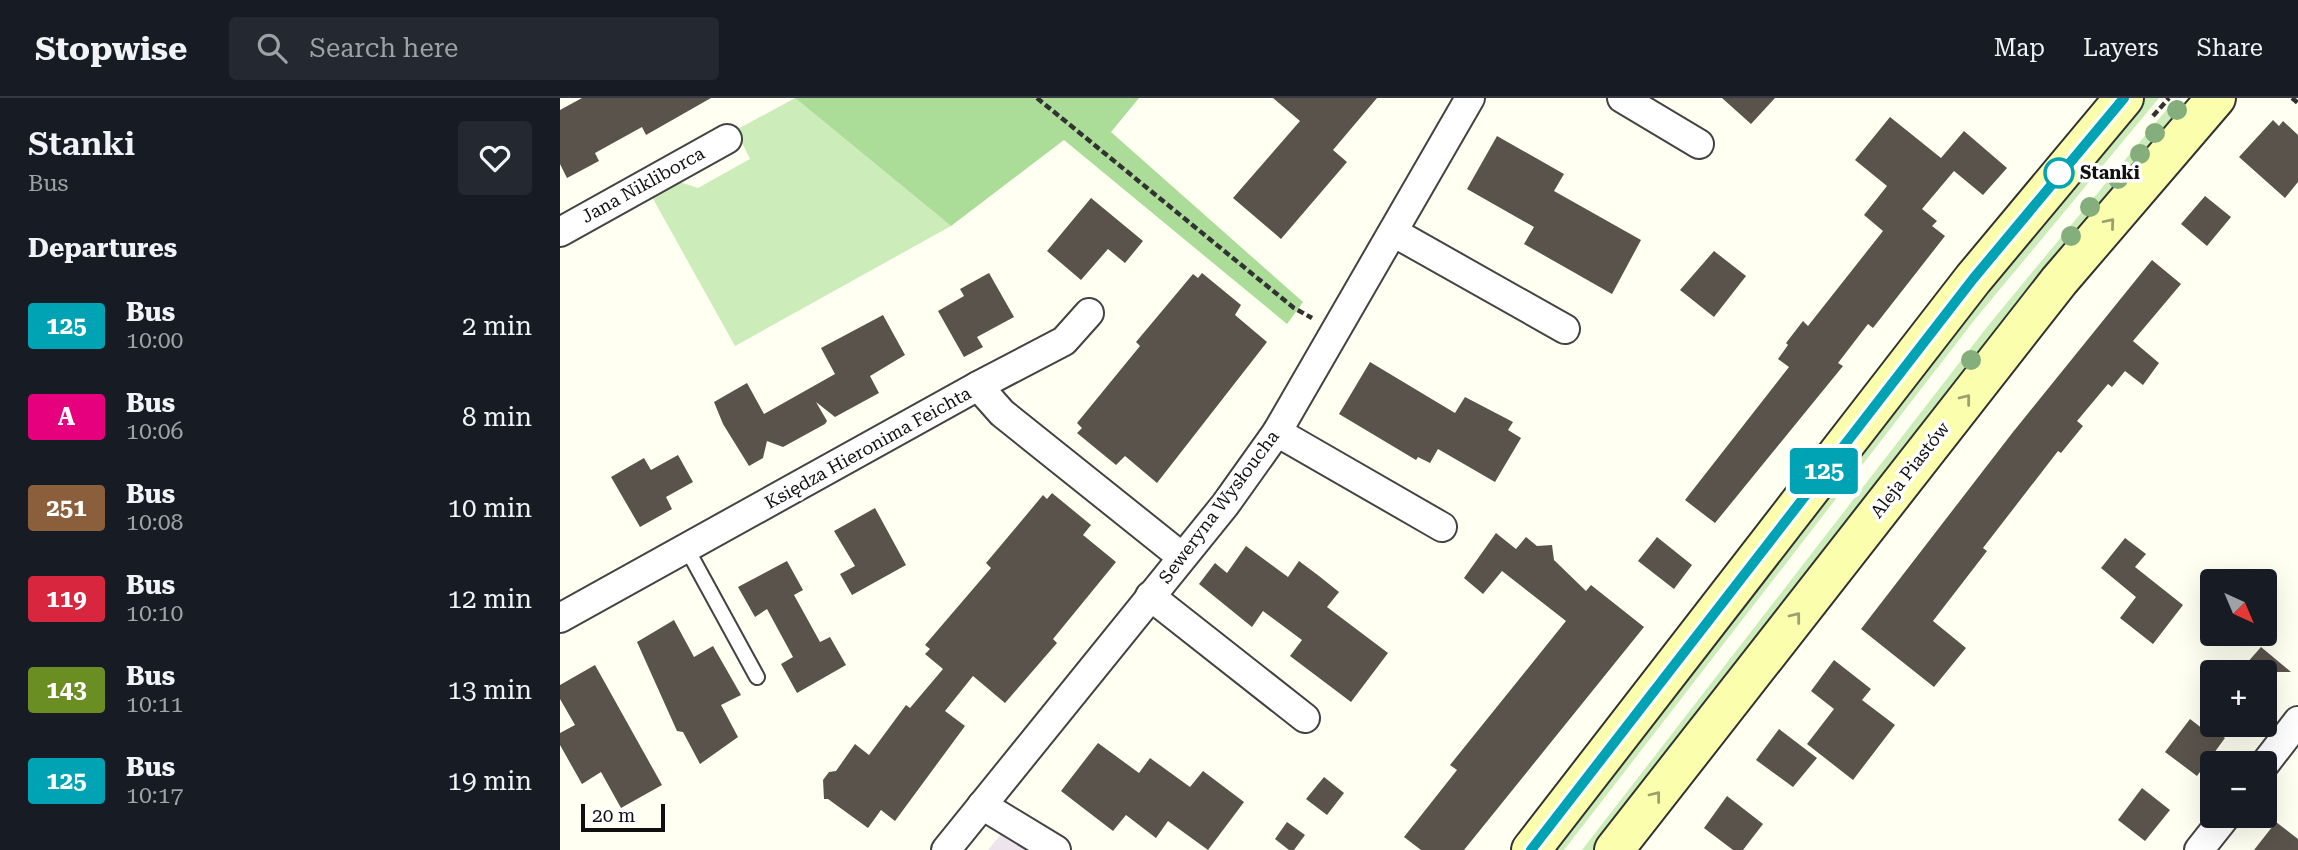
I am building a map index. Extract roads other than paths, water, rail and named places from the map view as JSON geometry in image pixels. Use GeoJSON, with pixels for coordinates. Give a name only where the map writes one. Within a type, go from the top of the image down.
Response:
{"type":"FeatureCollection","features":[{"type":"Feature","properties":{"kind":"street","name":"Seweryna Wysłoucha"},"geometry":{"type":"LineString","coordinates":[[946,850],[1182,557],[1277,432],[1470,98]]}},
{"type":"Feature","properties":{"kind":"street"},"geometry":{"type":"LineString","coordinates":[[1622,98],[1699,144]]}},
{"type":"Feature","properties":{"kind":"street"},"geometry":{"type":"LineString","coordinates":[[1531,850],[1973,279],[2124,98]]}},
{"type":"Feature","properties":{"kind":"street","name":"Aleja Piastów"},"geometry":{"type":"LineString","coordinates":[[1614,850],[2059,281],[2216,98]]}},
{"type":"Feature","properties":{"kind":"street","name":"Jana Nikliborca"},"geometry":{"type":"LineString","coordinates":[[560,232],[727,139]]}},
{"type":"Feature","properties":{"kind":"street"},"geometry":{"type":"LineString","coordinates":[[1393,232],[1565,329]]}},
{"type":"Feature","properties":{"kind":"street"},"geometry":{"type":"LineString","coordinates":[[978,386],[1065,341],[1089,313]]}},
{"type":"Feature","properties":{"kind":"street","name":"Księdza Hieronima Feichta"},"geometry":{"type":"LineString","coordinates":[[560,618],[978,386],[1002,414],[1182,557]]}},
{"type":"Feature","properties":{"kind":"street"},"geometry":{"type":"LineString","coordinates":[[1277,432],[1442,527]]}},
{"type":"Feature","properties":{"kind":"street"},"geometry":{"type":"LineString","coordinates":[[1150,596],[1305,718]]}},
{"type":"Feature","properties":{"kind":"street"},"geometry":{"type":"LineString","coordinates":[[2275,751],[2298,721]]}},
{"type":"Feature","properties":{"kind":"street"},"geometry":{"type":"LineString","coordinates":[[982,805],[1056,850]]}},
{"type":"Feature","properties":{"kind":"street"},"geometry":{"type":"LineString","coordinates":[[2199,850],[2216,828]]}},
{"type":"Feature","properties":{"kind":"lane"},"geometry":{"type":"LineString","coordinates":[[687,549],[757,677]]}},
{"type":"Feature","properties":{"kind":"place","name":"Stanki"},"geometry":{"type":"Point","coordinates":[2059,173]}}]}
